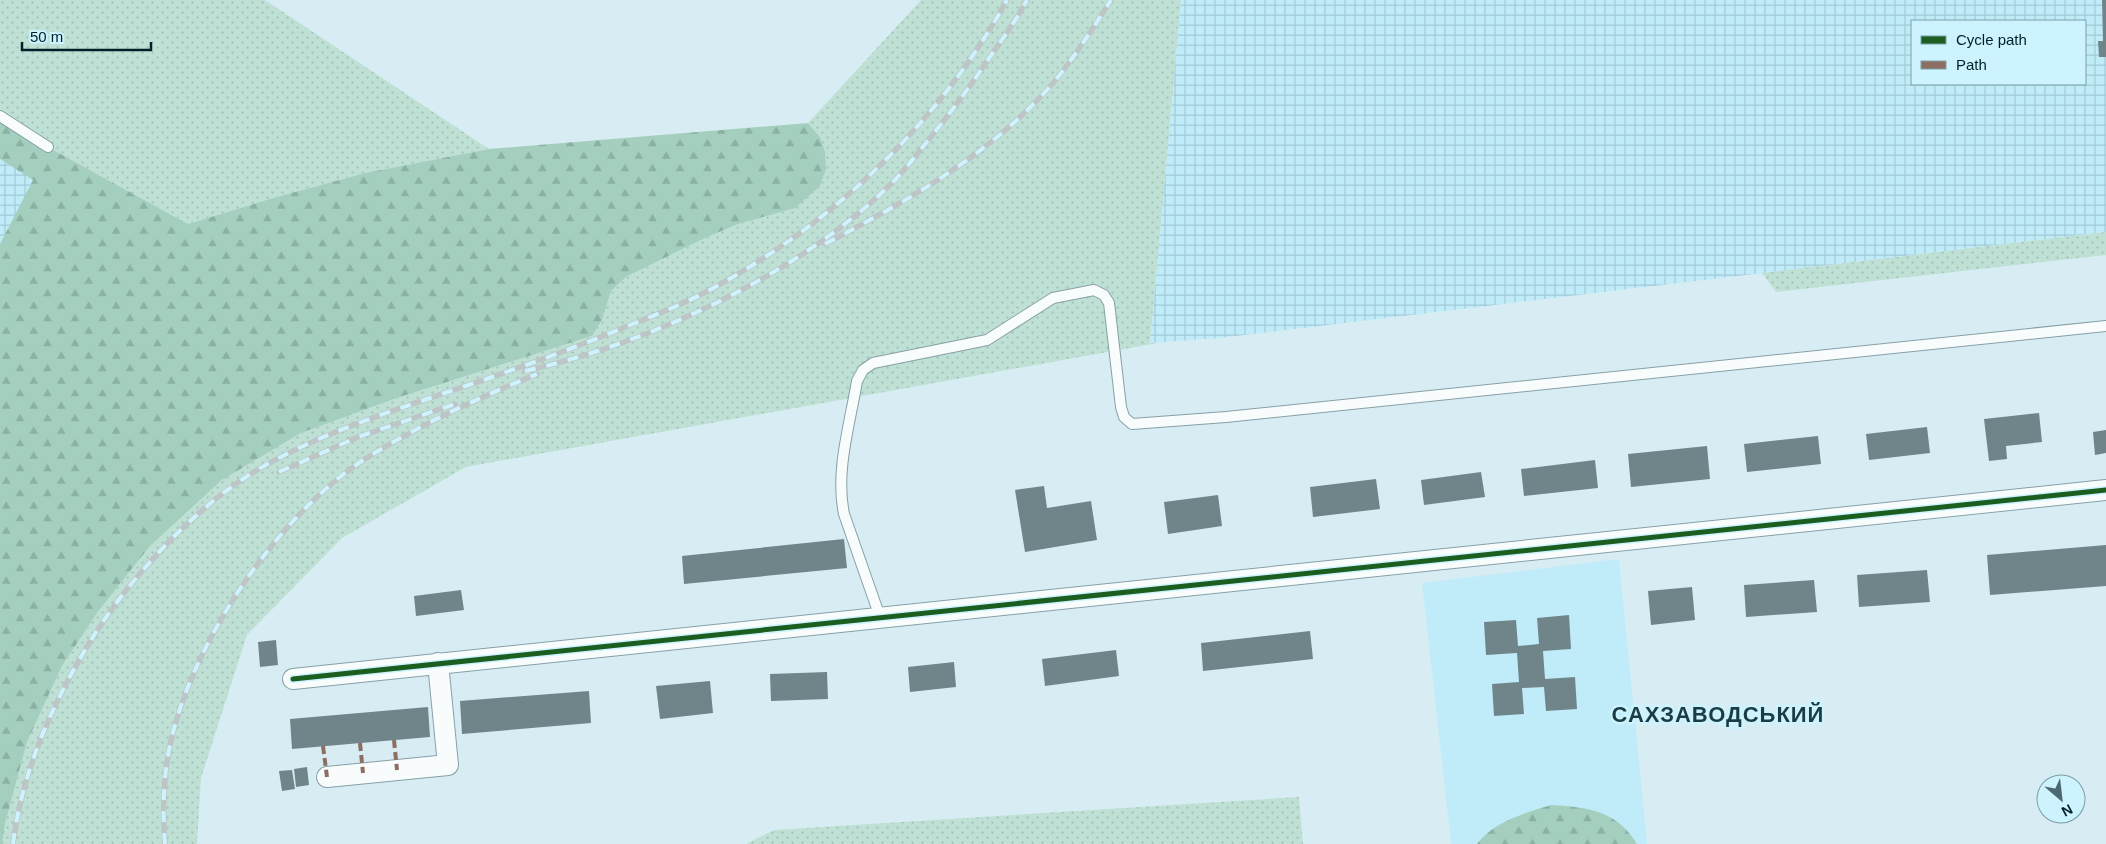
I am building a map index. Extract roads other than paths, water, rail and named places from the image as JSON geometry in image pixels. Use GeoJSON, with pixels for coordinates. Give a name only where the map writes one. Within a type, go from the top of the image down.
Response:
{"type":"FeatureCollection","features":[{"type":"Feature","properties":{"kind":"street"},"geometry":{"type":"LineString","coordinates":[[293,679],[2106,490]]}},
{"type":"Feature","properties":{"kind":"street"},"geometry":{"type":"LineString","coordinates":[[326,777],[448,765],[438,664]]}},
{"type":"Feature","properties":{"kind":"lane"},"geometry":{"type":"LineString","coordinates":[[0,116],[48,147]]}},
{"type":"Feature","properties":{"kind":"lane"},"geometry":{"type":"LineString","coordinates":[[880,617],[844,514],[840,497],[840,479],[857,381],[864,370],[873,363],[987,340],[1053,298],[1094,290],[1104,295],[1109,303],[1121,407],[1124,418],[1132,424],[1246,415],[2106,326]]}},
{"type":"Feature","properties":{"kind":"railway"},"geometry":{"type":"LineString","coordinates":[[13,844],[24,790],[41,738],[77,664],[107,616],[126,591],[191,520],[239,481],[306,445],[370,419],[530,364],[647,318],[706,292],[761,259],[804,230],[844,198],[918,126],[980,44],[1007,0]]}},
{"type":"Feature","properties":{"kind":"railway"},"geometry":{"type":"LineString","coordinates":[[525,371],[573,359],[622,343],[721,301],[813,247],[855,216],[902,173],[943,122],[1012,26],[1027,0]]}},
{"type":"Feature","properties":{"kind":"railway"},"geometry":{"type":"LineString","coordinates":[[825,244],[885,212],[943,177],[997,137],[1023,114],[1056,80],[1111,0]]}},
{"type":"Feature","properties":{"kind":"railway"},"geometry":{"type":"LineString","coordinates":[[165,844],[164,788],[166,769],[175,727],[190,683],[210,639],[236,595],[265,554],[297,517],[331,485],[365,459],[449,413],[537,374]]}},
{"type":"Feature","properties":{"kind":"railway"},"geometry":{"type":"LineString","coordinates":[[279,472],[358,437],[455,404]]}},
{"type":"Feature","properties":{"kind":"district","name":"САХЗАВОДСЬКИЙ"},"geometry":{"type":"Point","coordinates":[1718,714]}}]}
